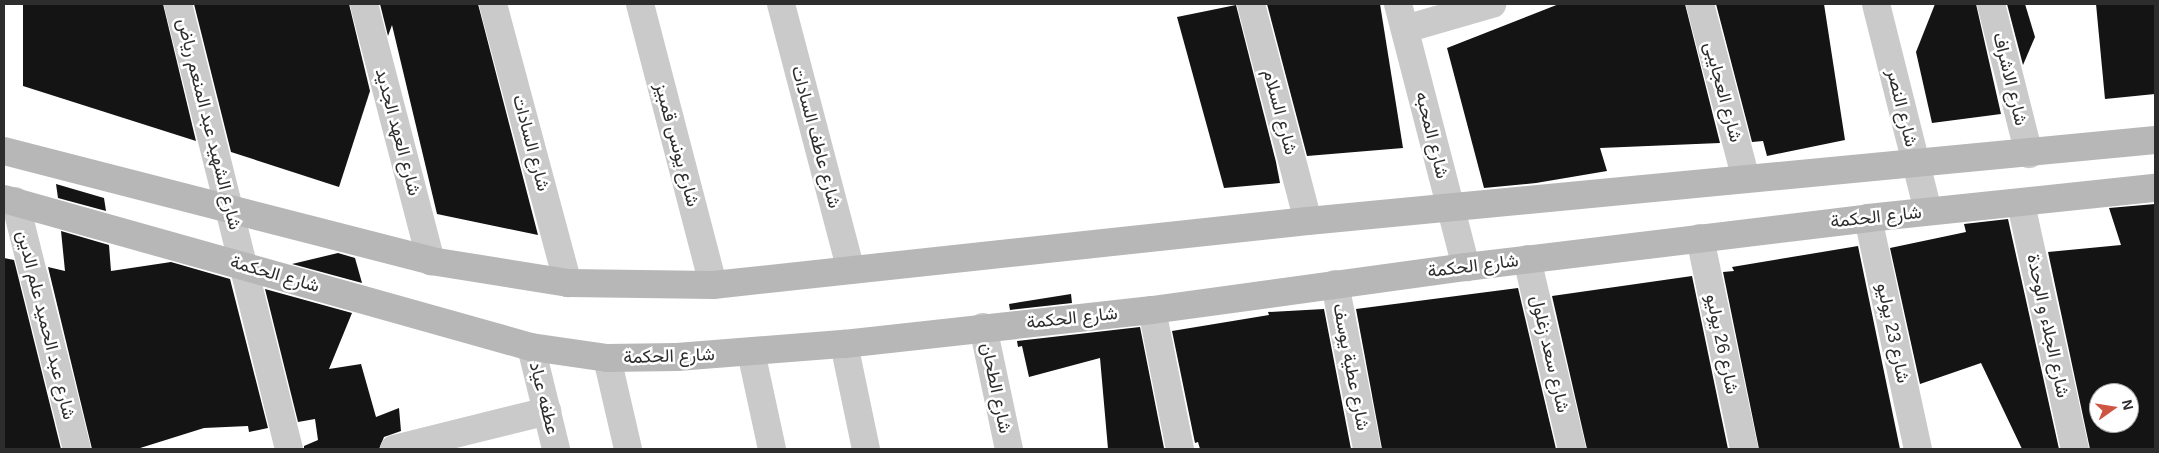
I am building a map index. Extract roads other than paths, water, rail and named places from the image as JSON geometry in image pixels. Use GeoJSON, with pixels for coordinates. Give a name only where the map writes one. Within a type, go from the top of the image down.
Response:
{"type":"FeatureCollection","features":[{"type":"Feature","properties":{"kind":"street","name":"شارع الشهيد عبد المنعم رياض"},"geometry":{"type":"LineString","coordinates":[[178,4],[245,266],[289,449]]}},
{"type":"Feature","properties":{"kind":"street","name":"شارع العهد الجديد"},"geometry":{"type":"LineString","coordinates":[[364,4],[431,261]]}},
{"type":"Feature","properties":{"kind":"street","name":"شارع السادات"},"geometry":{"type":"LineString","coordinates":[[494,4],[568,283]]}},
{"type":"Feature","properties":{"kind":"street","name":"شارع يونس قمبيز"},"geometry":{"type":"LineString","coordinates":[[640,4],[713,285]]}},
{"type":"Feature","properties":{"kind":"street","name":"شارع عاطف السادات"},"geometry":{"type":"LineString","coordinates":[[781,4],[851,270]]}},
{"type":"Feature","properties":{"kind":"street","name":"شارع السلام"},"geometry":{"type":"LineString","coordinates":[[1251,4],[1308,221]]}},
{"type":"Feature","properties":{"kind":"street"},"geometry":{"type":"LineString","coordinates":[[1402,16],[1492,4]]}},
{"type":"Feature","properties":{"kind":"street","name":"شارع العجايبى"},"geometry":{"type":"LineString","coordinates":[[1700,4],[1746,179]]}},
{"type":"Feature","properties":{"kind":"street","name":"شارع النصر"},"geometry":{"type":"LineString","coordinates":[[1876,4],[1928,212]]}},
{"type":"Feature","properties":{"kind":"street","name":"شارع الاشراف"},"geometry":{"type":"LineString","coordinates":[[1991,4],[2029,154]]}},
{"type":"Feature","properties":{"kind":"street","name":"شارع المحبه"},"geometry":{"type":"LineString","coordinates":[[1402,16],[1466,267]]}},
{"type":"Feature","properties":{"kind":"street"},"geometry":{"type":"LineString","coordinates":[[4,151],[431,261],[568,283],[713,285],[1308,221],[2029,154],[2155,140]]}},
{"type":"Feature","properties":{"kind":"street","name":"شارع الحكمة"},"geometry":{"type":"LineString","coordinates":[[9,200],[531,347],[607,358],[677,357],[844,344],[983,327],[1152,310],[1527,259],[1868,218],[2021,204],[2155,188]]}},
{"type":"Feature","properties":{"kind":"street","name":"شارع عبد الحميد علم الدين"},"geometry":{"type":"LineString","coordinates":[[9,200],[77,449]]}},
{"type":"Feature","properties":{"kind":"street","name":"شارع الجلاء و الوحدة"},"geometry":{"type":"LineString","coordinates":[[2021,204],[2075,449]]}},
{"type":"Feature","properties":{"kind":"street","name":"شارع 23 يوليو"},"geometry":{"type":"LineString","coordinates":[[1868,218],[1918,449]]}},
{"type":"Feature","properties":{"kind":"street","name":"شارع 26 يوليو"},"geometry":{"type":"LineString","coordinates":[[1700,238],[1744,449]]}},
{"type":"Feature","properties":{"kind":"street","name":"شارع سعد زغلول"},"geometry":{"type":"LineString","coordinates":[[1527,259],[1572,449]]}},
{"type":"Feature","properties":{"kind":"street","name":"شارع عطية يوسف"},"geometry":{"type":"LineString","coordinates":[[1335,284],[1366,449]]}},
{"type":"Feature","properties":{"kind":"street"},"geometry":{"type":"LineString","coordinates":[[1152,310],[1180,449]]}},
{"type":"Feature","properties":{"kind":"street","name":"شارع الطحان"},"geometry":{"type":"LineString","coordinates":[[983,327],[1010,449]]}},
{"type":"Feature","properties":{"kind":"street"},"geometry":{"type":"LineString","coordinates":[[844,344],[866,449]]}},
{"type":"Feature","properties":{"kind":"street","name":"عطفه عياد"},"geometry":{"type":"LineString","coordinates":[[531,347],[556,449]]}},
{"type":"Feature","properties":{"kind":"street"},"geometry":{"type":"LineString","coordinates":[[750,352],[772,449]]}},
{"type":"Feature","properties":{"kind":"street"},"geometry":{"type":"LineString","coordinates":[[607,358],[628,449]]}},
{"type":"Feature","properties":{"kind":"street"},"geometry":{"type":"LineString","coordinates":[[394,449],[428,445],[547,411]]}}]}
